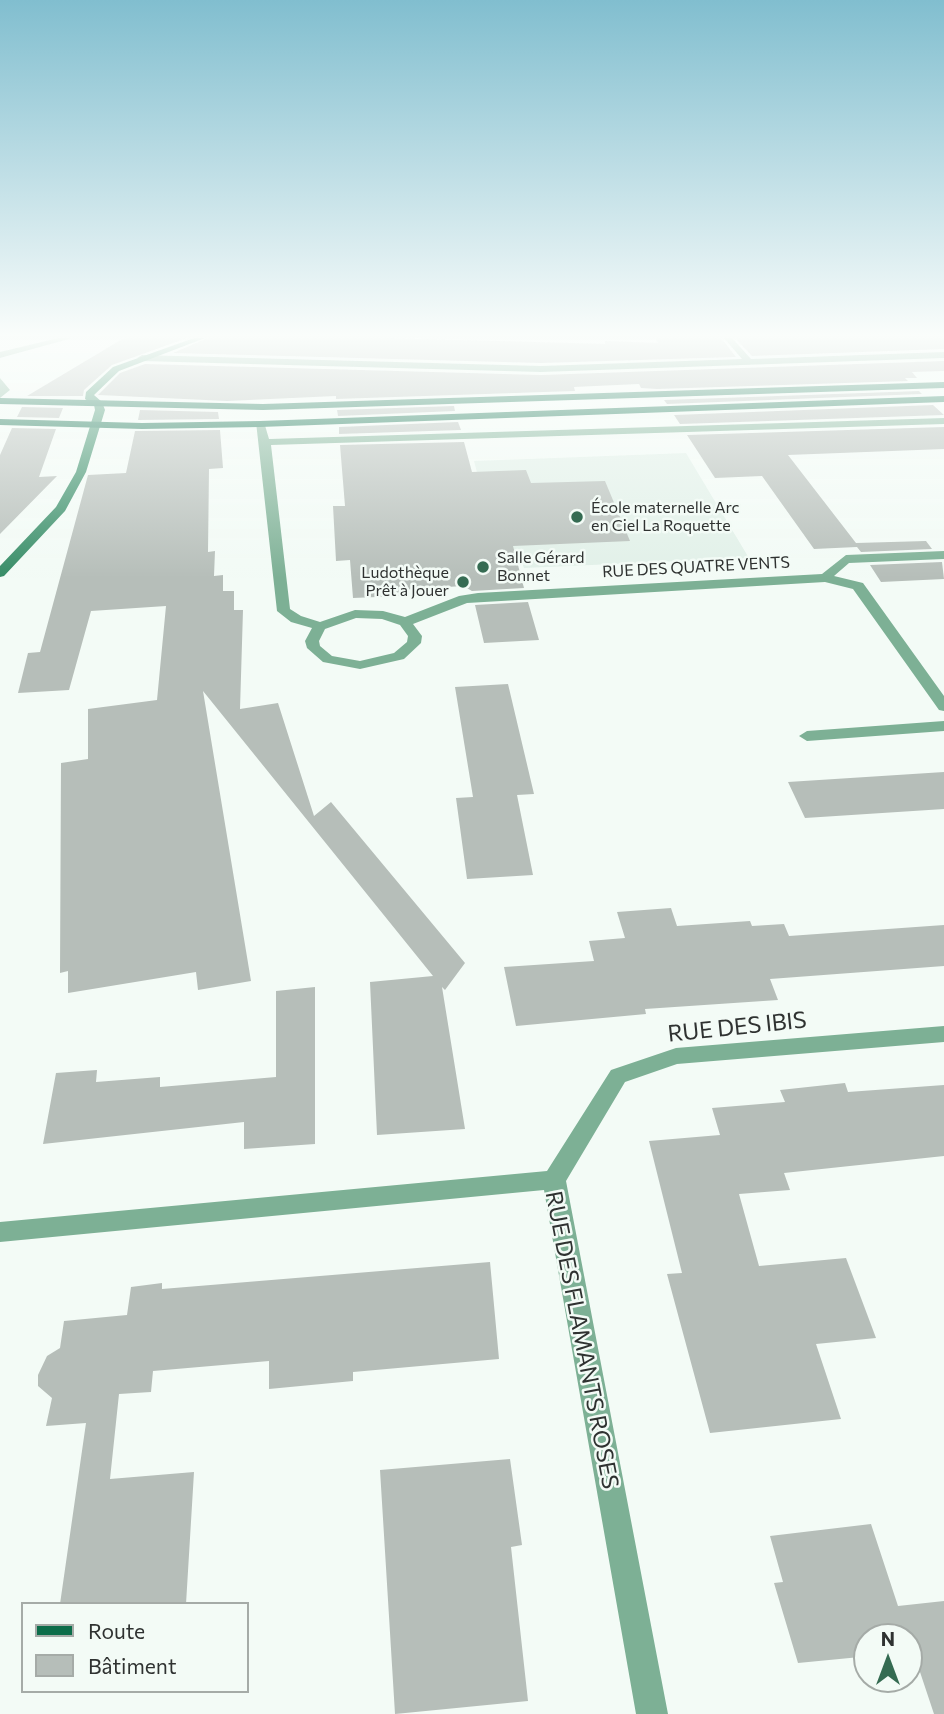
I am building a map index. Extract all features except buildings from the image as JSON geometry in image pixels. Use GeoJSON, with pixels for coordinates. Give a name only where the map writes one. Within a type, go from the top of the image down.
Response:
{"type":"FeatureCollection","features":[{"type":"Feature","properties":{"kind":"main road"},"geometry":{"type":"LineString","coordinates":[[0,573],[61,509],[81,472],[98,426],[98,418]]}},
{"type":"Feature","properties":{"kind":"main road"},"geometry":{"type":"LineString","coordinates":[[260,424],[261,418]]}},
{"type":"Feature","properties":{"kind":"main road"},"geometry":{"type":"LineString","coordinates":[[0,422],[98,426],[425,418]]}},
{"type":"Feature","properties":{"kind":"street"},"geometry":{"type":"LineString","coordinates":[[265,442],[944,421]]}},
{"type":"Feature","properties":{"kind":"street"},"geometry":{"type":"LineString","coordinates":[[260,424],[265,442],[284,611],[296,619],[320,626],[355,614],[383,615],[405,622],[415,636],[408,651],[387,661],[360,665],[338,662],[321,655],[312,641],[320,626]]}},
{"type":"Feature","properties":{"kind":"street"},"geometry":{"type":"LineString","coordinates":[[825,578],[846,559],[944,555]]}},
{"type":"Feature","properties":{"kind":"street"},"geometry":{"type":"LineString","coordinates":[[825,578],[858,586],[944,707]]}},
{"type":"Feature","properties":{"kind":"street","name":"RUE DES QUATRE VENTS"},"geometry":{"type":"LineString","coordinates":[[405,622],[464,599],[478,597],[825,578]]}},
{"type":"Feature","properties":{"kind":"street"},"geometry":{"type":"LineString","coordinates":[[807,736],[944,726]]}},
{"type":"Feature","properties":{"kind":"street","name":"RUE DES IBIS"},"geometry":{"type":"LineString","coordinates":[[554,1180],[618,1076],[676,1056],[944,1034]]}},
{"type":"Feature","properties":{"kind":"street","name":"RUE DES FLAMANTS ROSES"},"geometry":{"type":"LineString","coordinates":[[0,1232],[554,1180],[652,1714]]}},
{"type":"Feature","properties":{"kind":"shaded area","name":"École maternelle Arc en Ciel La Roquette"},"geometry":{"type":"Polygon","coordinates":[[[686,453],[749,558],[524,568],[517,551],[436,555],[479,480],[474,461],[686,453]]]}},
{"type":"Feature","properties":{"kind":"place","name":"École maternelle Arc en Ciel La Roquette"},"geometry":{"type":"Point","coordinates":[577,517]}},
{"type":"Feature","properties":{"kind":"place","name":"Salle Gérard Bonnet"},"geometry":{"type":"Point","coordinates":[483,567]}},
{"type":"Feature","properties":{"kind":"place","name":"Ludothèque Prêt à Jouer"},"geometry":{"type":"Point","coordinates":[463,582]}}]}
